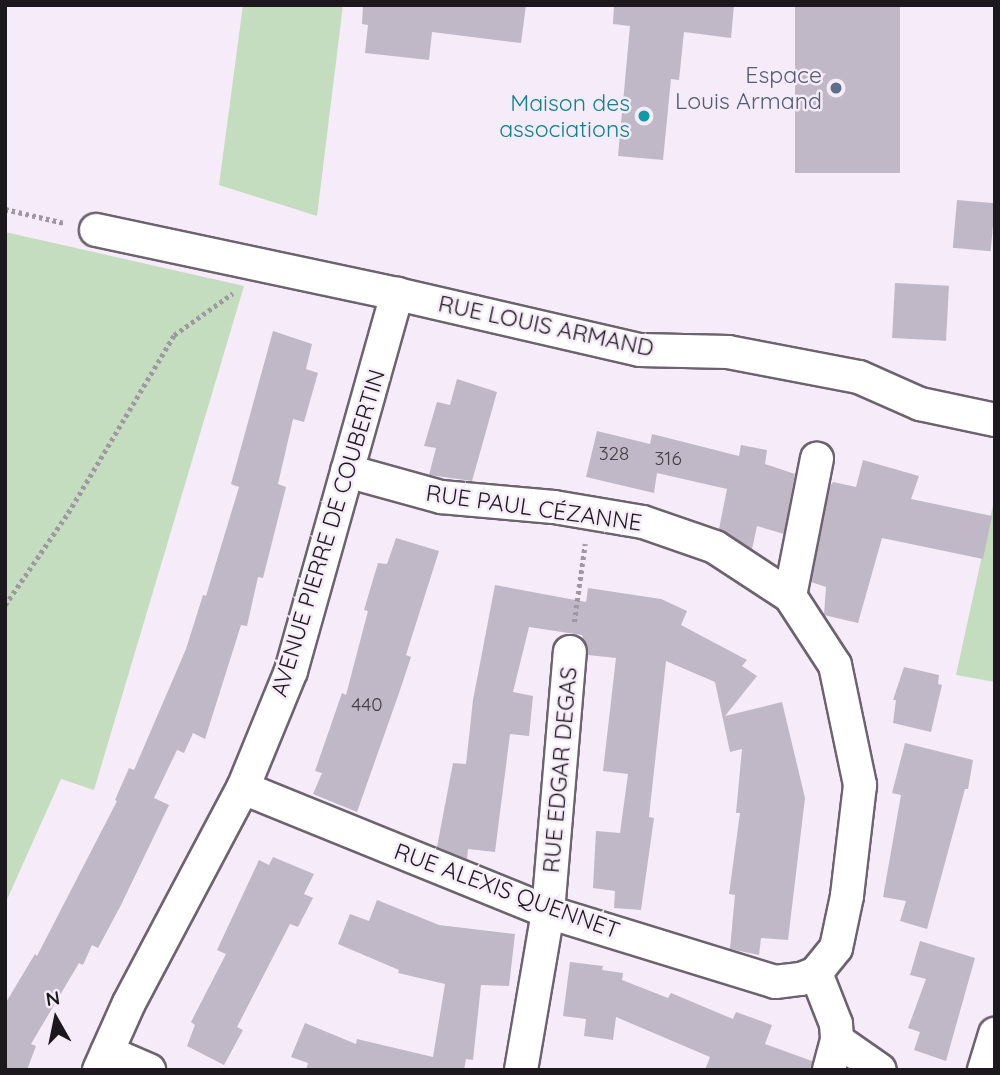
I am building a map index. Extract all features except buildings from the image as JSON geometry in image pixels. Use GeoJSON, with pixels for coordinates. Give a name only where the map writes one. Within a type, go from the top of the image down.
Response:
{"type":"FeatureCollection","features":[{"type":"Feature","properties":{"kind":"street","name":"RUE LOUIS ARMAND"},"geometry":{"type":"LineString","coordinates":[[96,230],[397,294],[640,350],[729,352],[859,377],[920,404],[995,420]]}},
{"type":"Feature","properties":{"kind":"street","name":"AVENUE PIERRE DE COUBERTIN"},"geometry":{"type":"LineString","coordinates":[[103,1061],[243,788],[291,671],[397,294]]}},
{"type":"Feature","properties":{"kind":"street"},"geometry":{"type":"LineString","coordinates":[[790,596],[817,459]]}},
{"type":"Feature","properties":{"kind":"street","name":"RUE PAUL CÉZANNE"},"geometry":{"type":"LineString","coordinates":[[347,471],[442,497],[589,512],[643,522],[715,547],[790,596],[835,665],[860,785],[847,896],[836,948],[816,973]]}},
{"type":"Feature","properties":{"kind":"street","name":"RUE EDGAR DEGAS"},"geometry":{"type":"LineString","coordinates":[[521,1070],[548,912],[570,652]]}},
{"type":"Feature","properties":{"kind":"street","name":"RUE ALEXIS QUENNET"},"geometry":{"type":"LineString","coordinates":[[243,788],[548,912],[775,982],[801,979],[816,973]]}},
{"type":"Feature","properties":{"kind":"street"},"geometry":{"type":"LineString","coordinates":[[816,973],[836,1024],[833,1055],[880,1070]]}},
{"type":"Feature","properties":{"kind":"street"},"geometry":{"type":"LineString","coordinates":[[984,1070],[995,1034]]}},
{"type":"Feature","properties":{"kind":"street"},"geometry":{"type":"LineString","coordinates":[[103,1061],[149,1070]]}},
{"type":"Feature","properties":{"kind":"path"},"geometry":{"type":"LineString","coordinates":[[5,209],[96,230]]}},
{"type":"Feature","properties":{"kind":"path"},"geometry":{"type":"LineString","coordinates":[[5,605],[68,513],[174,335],[247,282],[257,265]]}},
{"type":"Feature","properties":{"kind":"path","name":"RUE EDGAR DEGAS"},"geometry":{"type":"LineString","coordinates":[[570,652],[589,512]]}},
{"type":"Feature","properties":{"kind":"green space"},"geometry":{"type":"Polygon","coordinates":[[[243,5],[343,5],[317,216],[219,185],[243,5]]]}},
{"type":"Feature","properties":{"kind":"green space"},"geometry":{"type":"Polygon","coordinates":[[[5,232],[244,286],[94,790],[61,779],[5,904],[5,232]]]}},
{"type":"Feature","properties":{"kind":"green space"},"geometry":{"type":"Polygon","coordinates":[[[995,496],[995,682],[956,675],[995,496]]]}},
{"type":"Feature","properties":{"kind":"place","name":"Espace Louis Armand"},"geometry":{"type":"Point","coordinates":[836,88]}},
{"type":"Feature","properties":{"kind":"place","name":"Maison des associations"},"geometry":{"type":"Point","coordinates":[644,116]}}]}
